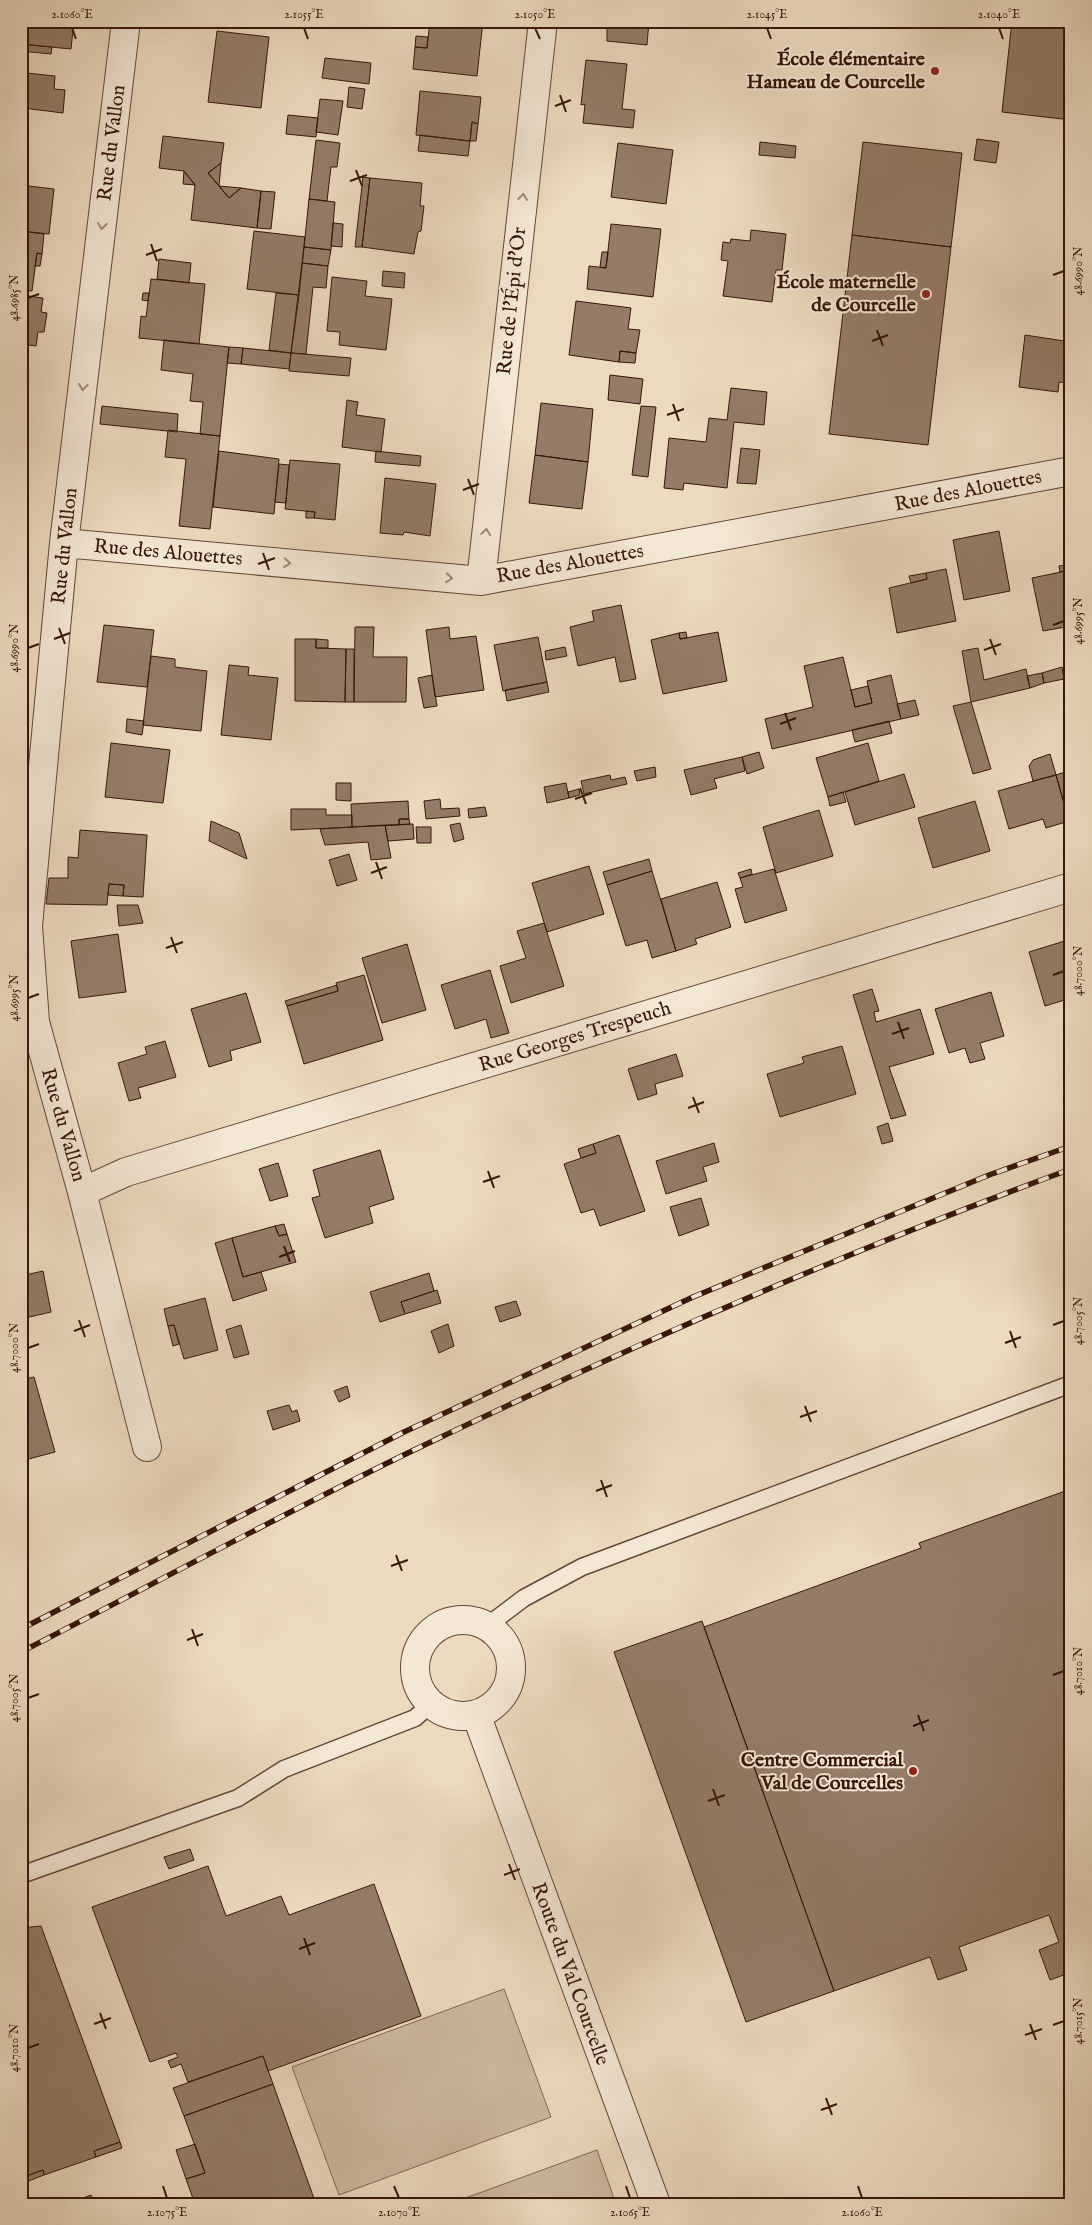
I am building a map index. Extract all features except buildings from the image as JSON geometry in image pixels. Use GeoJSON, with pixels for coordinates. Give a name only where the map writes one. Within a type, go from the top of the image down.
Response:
{"type":"FeatureCollection","features":[{"type":"Feature","properties":{"kind":"street","name":"Rue du Vallon"},"geometry":{"type":"LineString","coordinates":[[126,21],[64,543],[28,926],[35,1022],[82,1192],[147,1447]]}},
{"type":"Feature","properties":{"kind":"street","name":"Rue de l'Épi d'Or"},"geometry":{"type":"LineString","coordinates":[[481,581],[543,21]]}},
{"type":"Feature","properties":{"kind":"street","name":"Rue des Alouettes"},"geometry":{"type":"LineString","coordinates":[[64,543],[481,581],[1071,472]]}},
{"type":"Feature","properties":{"kind":"street","name":"Rue Georges Trespeuch"},"geometry":{"type":"LineString","coordinates":[[82,1192],[126,1172],[1071,887]]}},
{"type":"Feature","properties":{"kind":"street"},"geometry":{"type":"LineString","coordinates":[[457,1620],[472,1620],[487,1626],[498,1635],[506,1646],[510,1660],[510,1674],[506,1687],[499,1699],[489,1708],[476,1714],[460,1716],[444,1712],[431,1704],[421,1692],[415,1677],[415,1661],[419,1646],[429,1634],[442,1624],[457,1620]]}},
{"type":"Feature","properties":{"kind":"street","name":"Route du Val Courcelle"},"geometry":{"type":"LineString","coordinates":[[476,1714],[656,2204]]}},
{"type":"Feature","properties":{"kind":"lane"},"geometry":{"type":"LineString","coordinates":[[487,1626],[524,1598],[582,1567],[1071,1384]]}},
{"type":"Feature","properties":{"kind":"lane"},"geometry":{"type":"LineString","coordinates":[[21,1875],[238,1798],[284,1769],[415,1718],[431,1704]]}},
{"type":"Feature","properties":{"kind":"shaded area"},"geometry":{"type":"Polygon","coordinates":[[[504,1989],[551,2117],[339,2195],[292,2067],[504,1989]]]}},
{"type":"Feature","properties":{"kind":"shaded area"},"geometry":{"type":"Polygon","coordinates":[[[597,2150],[616,2204],[449,2204],[597,2150]]]}},
{"type":"Feature","properties":{"kind":"railway"},"geometry":{"type":"LineString","coordinates":[[21,1629],[404,1432],[693,1297],[989,1175],[1071,1146]]}},
{"type":"Feature","properties":{"kind":"railway"},"geometry":{"type":"LineString","coordinates":[[21,1652],[365,1474],[575,1374],[821,1267],[987,1200],[1071,1169]]}},
{"type":"Feature","properties":{"kind":"place","name":"École élémentaire Hameau de Courcelle"},"geometry":{"type":"Point","coordinates":[935,71]}},
{"type":"Feature","properties":{"kind":"place","name":"École maternelle de Courcelle"},"geometry":{"type":"Point","coordinates":[926,294]}},
{"type":"Feature","properties":{"kind":"place","name":"Centre Commercial Val de Courcelles"},"geometry":{"type":"Point","coordinates":[913,1771]}}]}
